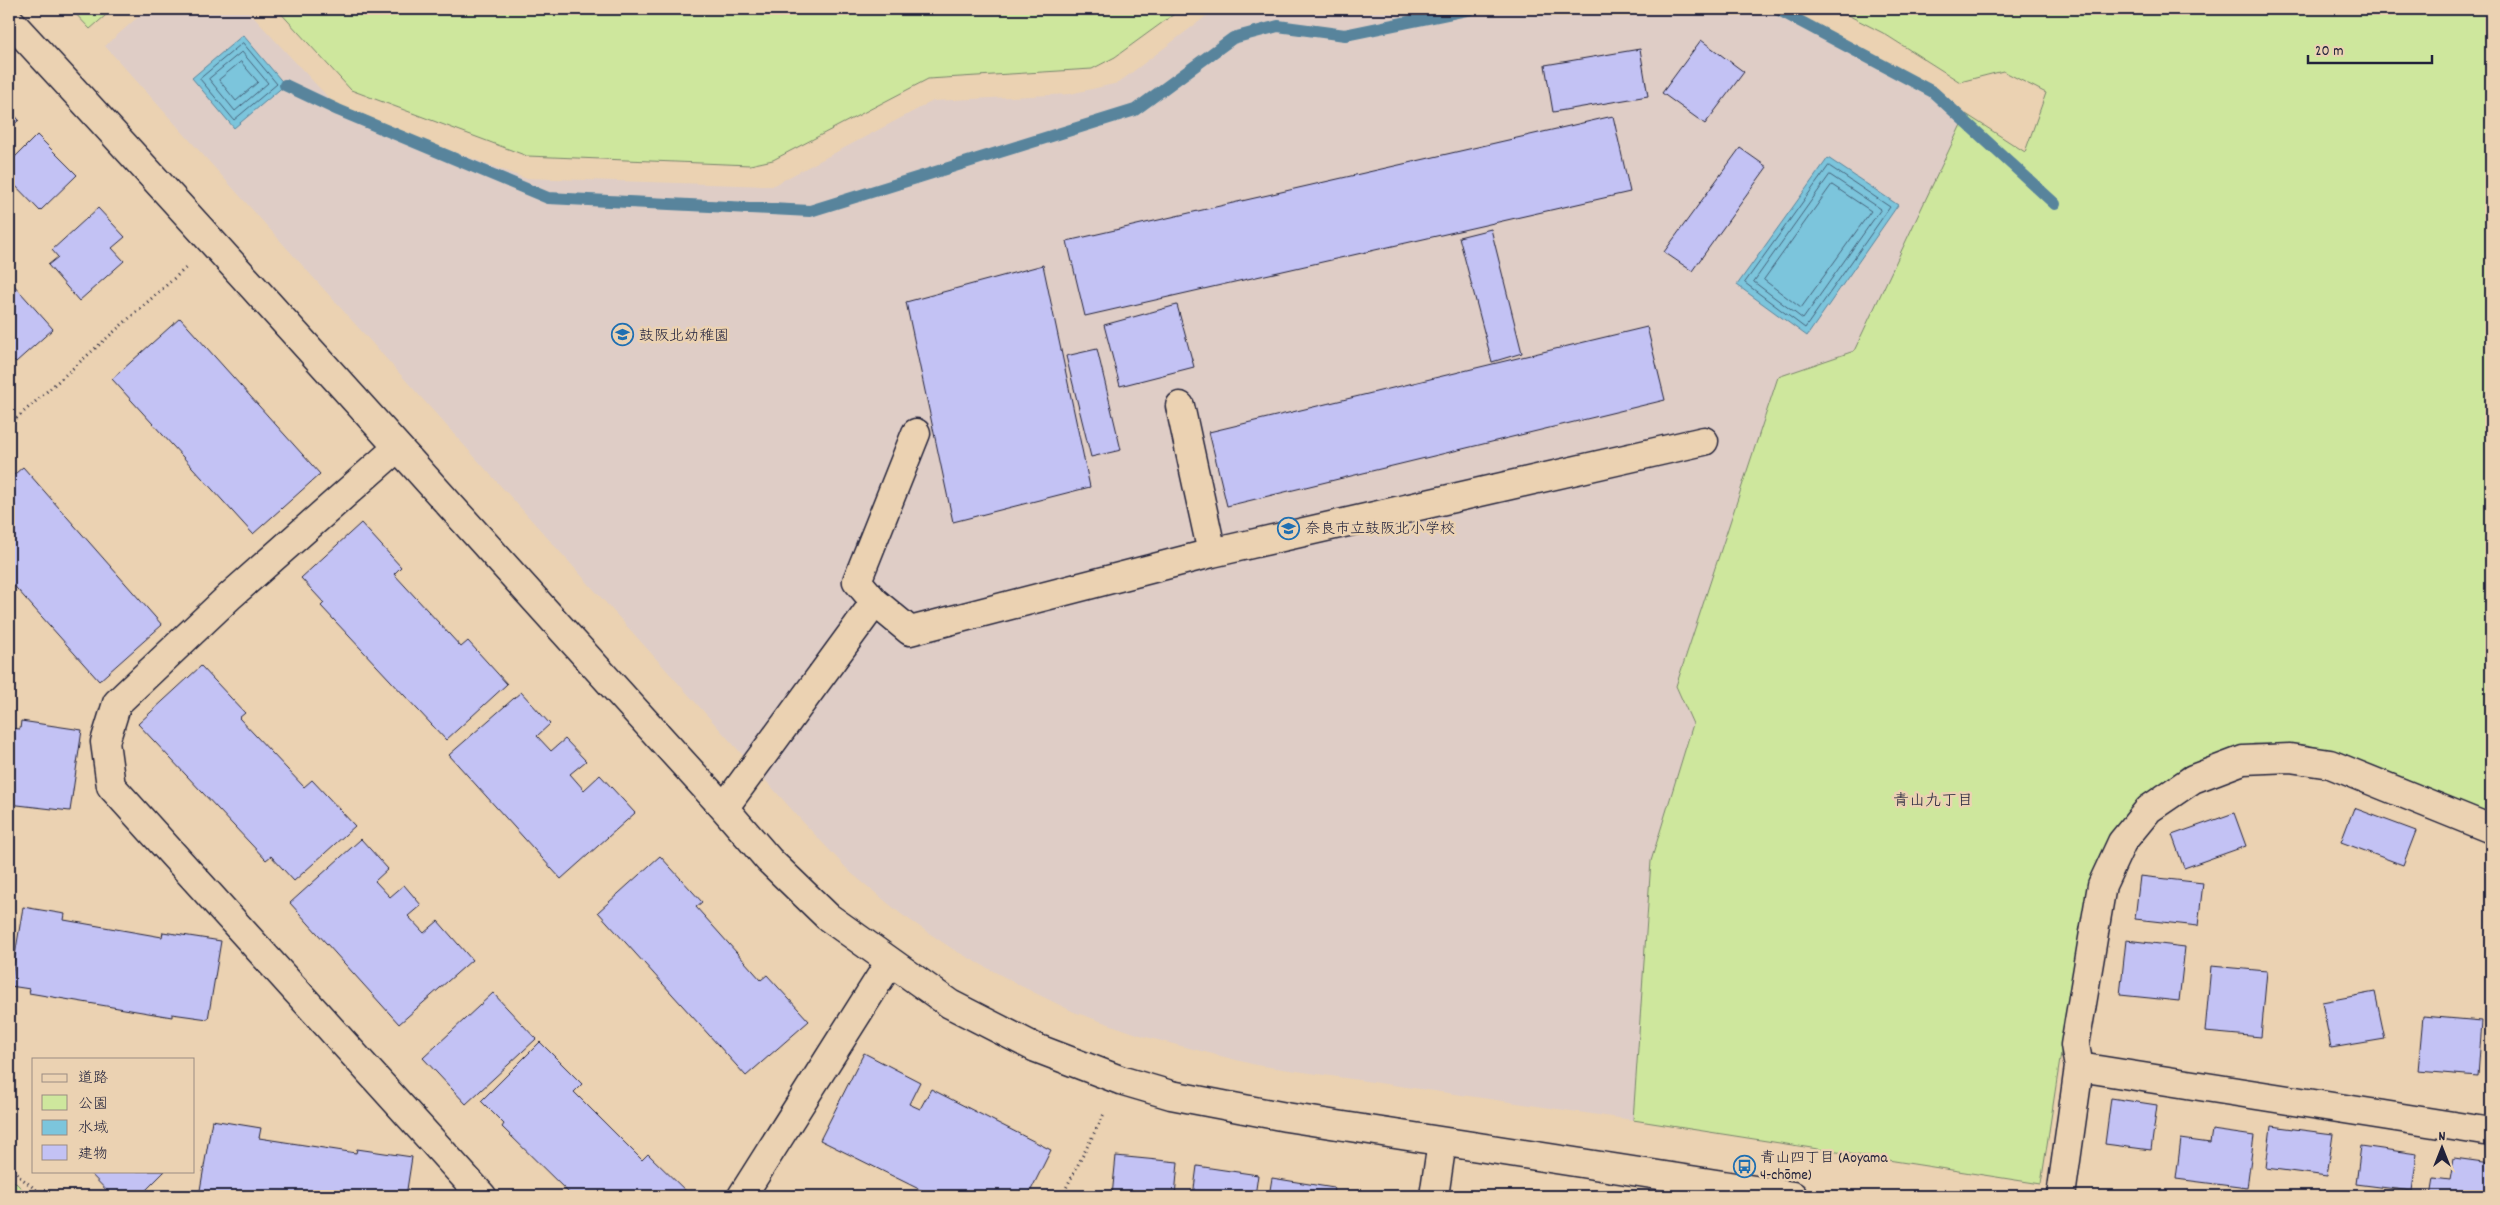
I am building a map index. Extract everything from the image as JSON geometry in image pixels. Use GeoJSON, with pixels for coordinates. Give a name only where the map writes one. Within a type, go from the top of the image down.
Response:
{"type":"FeatureCollection","features":[{"type":"Feature","properties":{"kind":"street"},"geometry":{"type":"LineString","coordinates":[[9,20],[215,243],[397,448],[769,860],[828,917],[950,1004],[1036,1048],[1120,1080],[1171,1095],[1286,1117],[1793,1196]]}},
{"type":"Feature","properties":{"kind":"street"},"geometry":{"type":"LineString","coordinates":[[1180,406],[1212,553]]}},
{"type":"Feature","properties":{"kind":"street"},"geometry":{"type":"LineString","coordinates":[[916,433],[857,581],[875,602],[910,631],[1212,553],[1704,441]]}},
{"type":"Feature","properties":{"kind":"street"},"geometry":{"type":"LineString","coordinates":[[397,448],[368,476],[229,597],[117,703],[106,742],[111,786],[482,1196]]}},
{"type":"Feature","properties":{"kind":"street"},"geometry":{"type":"LineString","coordinates":[[724,808],[875,602]]}},
{"type":"Feature","properties":{"kind":"street"},"geometry":{"type":"LineString","coordinates":[[2061,1196],[2079,1067],[2075,1045],[2102,885],[2122,842],[2149,809],[2193,779],[2243,760],[2290,758],[2330,764],[2491,829]]}},
{"type":"Feature","properties":{"kind":"street"},"geometry":{"type":"LineString","coordinates":[[742,1196],[890,962]]}},
{"type":"Feature","properties":{"kind":"street"},"geometry":{"type":"LineString","coordinates":[[2079,1067],[2491,1132]]}},
{"type":"Feature","properties":{"kind":"street"},"geometry":{"type":"LineString","coordinates":[[1434,1196],[1442,1142]]}},
{"type":"Feature","properties":{"kind":"path"},"geometry":{"type":"LineString","coordinates":[[9,425],[215,243]]}},
{"type":"Feature","properties":{"kind":"path"},"geometry":{"type":"LineString","coordinates":[[1062,1196],[1120,1080]]}},
{"type":"Feature","properties":{"kind":"path"},"geometry":{"type":"LineString","coordinates":[[9,1160],[20,1177],[44,1196]]}},
{"type":"Feature","properties":{"kind":"shaded area","name":"奈良市立鼓阪北小学校"},"geometry":{"type":"Polygon","coordinates":[[[147,9],[246,9],[338,108],[524,178],[772,186],[933,101],[1070,94],[1118,83],[1205,17],[1223,9],[1312,11],[1787,9],[1906,72],[1966,114],[1854,351],[1778,377],[1676,686],[1693,724],[1651,861],[1633,1120],[1256,1065],[1146,1037],[1074,1012],[1021,986],[954,950],[901,914],[850,872],[803,822],[105,46],[147,9]]]}},
{"type":"Feature","properties":{"kind":"green space"},"geometry":{"type":"Polygon","coordinates":[[[71,9],[113,9],[90,29],[71,9]]]}},
{"type":"Feature","properties":{"kind":"green space"},"geometry":{"type":"Polygon","coordinates":[[[277,9],[1181,9],[1115,57],[1092,69],[928,79],[773,160],[750,165],[527,156],[351,90],[277,9]]]}},
{"type":"Feature","properties":{"kind":"green space"},"geometry":{"type":"Polygon","coordinates":[[[1836,9],[2491,9],[2491,817],[2342,753],[2307,745],[2254,744],[2183,767],[2129,812],[2100,854],[2095,868],[2081,922],[2041,1184],[1633,1120],[1651,861],[1693,724],[1676,686],[1778,377],[1854,351],[1966,114],[2025,152],[2046,93],[2003,71],[1960,82],[1883,33],[1836,9]]]}},
{"type":"Feature","properties":{"kind":"green space"},"geometry":{"type":"Polygon","coordinates":[[[9,1175],[10,1177],[29,1196],[9,1196],[9,1175]]]}},
{"type":"Feature","properties":{"kind":"water"},"geometry":{"type":"Polygon","coordinates":[[[243,35],[285,85],[234,128],[192,78],[243,35]]]}},
{"type":"Feature","properties":{"kind":"water"},"geometry":{"type":"Polygon","coordinates":[[[1828,158],[1898,205],[1807,336],[1737,285],[1828,158]]]}},
{"type":"Feature","properties":{"kind":"building"},"geometry":{"type":"Polygon","coordinates":[[[1701,40],[1744,72],[1705,124],[1662,93],[1701,40]]]}},
{"type":"Feature","properties":{"kind":"building"},"geometry":{"type":"Polygon","coordinates":[[[1640,49],[1648,96],[1553,112],[1545,65],[1640,49]]]}},
{"type":"Feature","properties":{"kind":"building"},"geometry":{"type":"Polygon","coordinates":[[[9,109],[19,120],[9,129],[9,109]]]}},
{"type":"Feature","properties":{"kind":"building"},"geometry":{"type":"Polygon","coordinates":[[[1613,116],[1630,192],[1085,316],[1067,241],[1613,116]]]}},
{"type":"Feature","properties":{"kind":"building"},"geometry":{"type":"Polygon","coordinates":[[[37,135],[77,175],[40,211],[9,179],[9,163],[37,135]]]}},
{"type":"Feature","properties":{"kind":"building"},"geometry":{"type":"Polygon","coordinates":[[[1740,148],[1767,167],[1692,271],[1664,252],[1740,148]]]}},
{"type":"Feature","properties":{"kind":"building"},"geometry":{"type":"Polygon","coordinates":[[[98,208],[125,237],[112,248],[124,261],[79,301],[48,265],[58,257],[52,250],[98,208]]]}},
{"type":"Feature","properties":{"kind":"building"},"geometry":{"type":"Polygon","coordinates":[[[1491,229],[1522,353],[1492,362],[1459,237],[1491,229]]]}},
{"type":"Feature","properties":{"kind":"building"},"geometry":{"type":"Polygon","coordinates":[[[1043,265],[1090,487],[953,522],[906,302],[1043,265]]]}},
{"type":"Feature","properties":{"kind":"building"},"geometry":{"type":"Polygon","coordinates":[[[12,283],[53,329],[16,362],[9,355],[9,286],[12,283]]]}},
{"type":"Feature","properties":{"kind":"building"},"geometry":{"type":"Polygon","coordinates":[[[1177,305],[1194,367],[1120,386],[1104,325],[1177,305]]]}},
{"type":"Feature","properties":{"kind":"building"},"geometry":{"type":"Polygon","coordinates":[[[180,318],[320,474],[253,534],[112,379],[180,318]]]}},
{"type":"Feature","properties":{"kind":"building"},"geometry":{"type":"Polygon","coordinates":[[[1647,327],[1665,400],[1227,506],[1209,432],[1647,327]]]}},
{"type":"Feature","properties":{"kind":"building"},"geometry":{"type":"Polygon","coordinates":[[[1097,349],[1121,450],[1091,457],[1066,356],[1097,349]]]}},
{"type":"Feature","properties":{"kind":"building"},"geometry":{"type":"Polygon","coordinates":[[[23,467],[162,625],[99,681],[9,580],[9,479],[23,467]]]}},
{"type":"Feature","properties":{"kind":"building"},"geometry":{"type":"Polygon","coordinates":[[[361,523],[401,567],[394,574],[461,647],[468,641],[507,684],[446,740],[321,606],[324,603],[301,578],[361,523]]]}},
{"type":"Feature","properties":{"kind":"building"},"geometry":{"type":"Polygon","coordinates":[[[201,666],[245,713],[239,718],[304,787],[312,780],[355,826],[294,881],[271,856],[266,860],[138,724],[201,666]]]}},
{"type":"Feature","properties":{"kind":"building"},"geometry":{"type":"Polygon","coordinates":[[[521,692],[550,724],[537,736],[551,751],[565,739],[586,761],[570,774],[584,790],[600,775],[635,813],[561,879],[449,755],[521,692]]]}},
{"type":"Feature","properties":{"kind":"building"},"geometry":{"type":"Polygon","coordinates":[[[21,721],[82,730],[70,811],[9,804],[9,728],[20,729],[21,721]]]}},
{"type":"Feature","properties":{"kind":"building"},"geometry":{"type":"Polygon","coordinates":[[[2354,808],[2416,831],[2403,865],[2341,842],[2354,808]]]}},
{"type":"Feature","properties":{"kind":"building"},"geometry":{"type":"Polygon","coordinates":[[[2234,813],[2246,846],[2184,868],[2172,835],[2234,813]]]}},
{"type":"Feature","properties":{"kind":"building"},"geometry":{"type":"Polygon","coordinates":[[[361,839],[388,869],[375,881],[390,897],[404,885],[421,905],[408,916],[424,933],[438,921],[472,960],[399,1024],[290,903],[361,839]]]}},
{"type":"Feature","properties":{"kind":"building"},"geometry":{"type":"Polygon","coordinates":[[[660,856],[702,902],[696,907],[761,980],[767,975],[809,1021],[746,1076],[598,912],[660,856]]]}},
{"type":"Feature","properties":{"kind":"building"},"geometry":{"type":"Polygon","coordinates":[[[2140,876],[2203,883],[2198,926],[2135,919],[2140,876]]]}},
{"type":"Feature","properties":{"kind":"building"},"geometry":{"type":"Polygon","coordinates":[[[23,907],[65,914],[64,920],[162,937],[163,932],[221,941],[208,1019],[172,1014],[172,1017],[29,993],[30,989],[10,986],[23,907]]]}},
{"type":"Feature","properties":{"kind":"building"},"geometry":{"type":"Polygon","coordinates":[[[2126,940],[2185,947],[2179,1001],[2120,995],[2126,940]]]}},
{"type":"Feature","properties":{"kind":"building"},"geometry":{"type":"Polygon","coordinates":[[[2211,966],[2267,971],[2261,1037],[2205,1032],[2211,966]]]}},
{"type":"Feature","properties":{"kind":"building"},"geometry":{"type":"Polygon","coordinates":[[[2375,992],[2385,1039],[2331,1048],[2322,1002],[2375,992]]]}},
{"type":"Feature","properties":{"kind":"building"},"geometry":{"type":"Polygon","coordinates":[[[493,993],[536,1039],[466,1104],[423,1058],[493,993]]]}},
{"type":"Feature","properties":{"kind":"building"},"geometry":{"type":"Polygon","coordinates":[[[2423,1016],[2482,1021],[2478,1076],[2418,1071],[2423,1016]]]}},
{"type":"Feature","properties":{"kind":"building"},"geometry":{"type":"Polygon","coordinates":[[[540,1042],[582,1084],[574,1092],[642,1160],[648,1154],[691,1196],[572,1196],[502,1127],[504,1124],[481,1101],[540,1042]]]}},
{"type":"Feature","properties":{"kind":"building"},"geometry":{"type":"Polygon","coordinates":[[[864,1053],[920,1082],[909,1104],[920,1109],[931,1089],[1051,1150],[1028,1196],[933,1196],[820,1140],[864,1053]]]}},
{"type":"Feature","properties":{"kind":"building"},"geometry":{"type":"Polygon","coordinates":[[[2111,1098],[2157,1105],[2151,1150],[2105,1144],[2111,1098]]]}},
{"type":"Feature","properties":{"kind":"building"},"geometry":{"type":"Polygon","coordinates":[[[212,1120],[261,1128],[259,1138],[356,1153],[357,1149],[412,1157],[406,1196],[199,1196],[212,1120]]]}},
{"type":"Feature","properties":{"kind":"building"},"geometry":{"type":"Polygon","coordinates":[[[2271,1126],[2333,1134],[2327,1176],[2266,1168],[2271,1126]]]}},
{"type":"Feature","properties":{"kind":"building"},"geometry":{"type":"Polygon","coordinates":[[[2212,1130],[2254,1136],[2247,1188],[2176,1179],[2181,1139],[2210,1143],[2212,1130]]]}},
{"type":"Feature","properties":{"kind":"building"},"geometry":{"type":"Polygon","coordinates":[[[2361,1146],[2417,1154],[2412,1191],[2356,1184],[2361,1146]]]}},
{"type":"Feature","properties":{"kind":"building"},"geometry":{"type":"Polygon","coordinates":[[[1116,1156],[1178,1162],[1175,1196],[1112,1196],[1116,1156]]]}},
{"type":"Feature","properties":{"kind":"building"},"geometry":{"type":"Polygon","coordinates":[[[2454,1158],[2491,1163],[2491,1196],[2431,1196],[2434,1178],[2450,1180],[2454,1158]]]}},
{"type":"Feature","properties":{"kind":"building"},"geometry":{"type":"Polygon","coordinates":[[[1197,1166],[1258,1175],[1255,1196],[1193,1196],[1197,1166]]]}},
{"type":"Feature","properties":{"kind":"building"},"geometry":{"type":"Polygon","coordinates":[[[89,1172],[164,1172],[140,1196],[112,1196],[89,1172]]]}},
{"type":"Feature","properties":{"kind":"building"},"geometry":{"type":"Polygon","coordinates":[[[1272,1178],[1334,1188],[1333,1196],[1269,1196],[1272,1178]]]}},
{"type":"Feature","properties":{"kind":"building"},"geometry":{"type":"Polygon","coordinates":[[[1347,1193],[1371,1196],[1346,1196],[1347,1193]]]}},
{"type":"Feature","properties":{"kind":"waterway"},"geometry":{"type":"LineString","coordinates":[[285,85],[338,110],[548,198],[810,211],[1135,110],[1233,38],[1278,26],[1345,35],[1471,9]]}},
{"type":"Feature","properties":{"kind":"waterway"},"geometry":{"type":"LineString","coordinates":[[1777,9],[1933,92],[2055,204]]}},
{"type":"Feature","properties":{"kind":"place","name":"鼓阪北幼稚園"},"geometry":{"type":"Point","coordinates":[623,335]}},
{"type":"Feature","properties":{"kind":"place","name":"奈良市立鼓阪北小学校"},"geometry":{"type":"Point","coordinates":[1289,528]}},
{"type":"Feature","properties":{"kind":"place","name":"青山四丁目 (Aoyama 4-chōme)"},"geometry":{"type":"Point","coordinates":[1744,1166]}},
{"type":"Feature","properties":{"kind":"district","name":"青山九丁目"},"geometry":{"type":"Point","coordinates":[1933,799]}}]}
